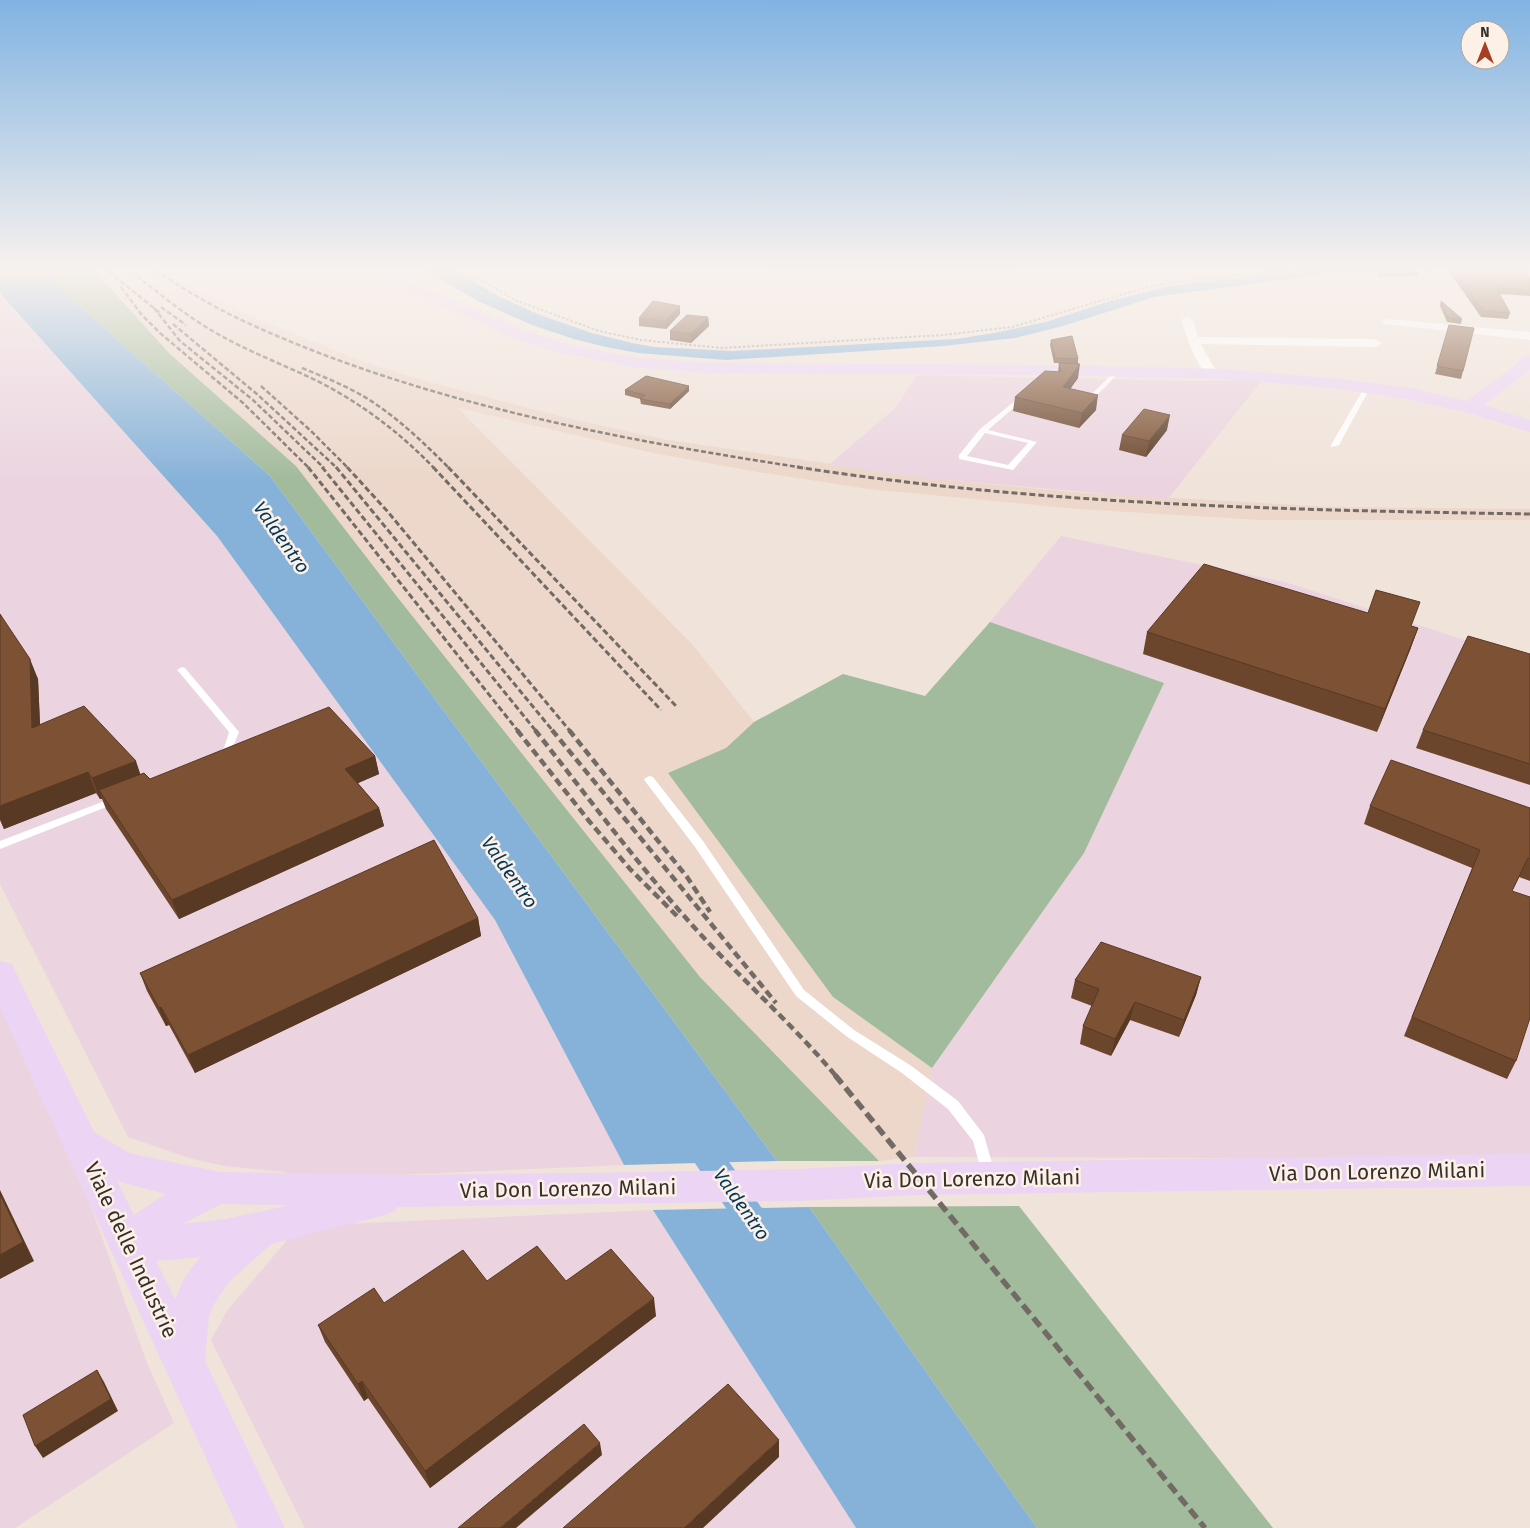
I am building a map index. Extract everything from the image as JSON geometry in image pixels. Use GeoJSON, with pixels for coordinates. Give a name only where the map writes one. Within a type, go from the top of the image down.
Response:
{"type":"FeatureCollection","features":[{"type":"Feature","properties":{"kind":"street"},"geometry":{"type":"LineString","coordinates":[[533,338],[558,347],[631,362],[706,368],[1047,374],[1117,372],[1283,378],[1411,394],[1470,407],[1530,426]]}},
{"type":"Feature","properties":{"kind":"street"},"geometry":{"type":"LineString","coordinates":[[1211,374],[1193,340],[1376,343]]}},
{"type":"Feature","properties":{"kind":"street"},"geometry":{"type":"LineString","coordinates":[[1470,407],[1519,371],[1530,360]]}},
{"type":"Feature","properties":{"kind":"street","name":"Viale delle Industrie"},"geometry":{"type":"LineString","coordinates":[[0,973],[82,1143],[262,1528]]}},
{"type":"Feature","properties":{"kind":"street","name":"Via Don Lorenzo Milani"},"geometry":{"type":"LineString","coordinates":[[82,1143],[120,1166],[157,1176],[220,1188],[415,1191],[650,1188],[798,1185],[918,1179],[1530,1170]]}},
{"type":"Feature","properties":{"kind":"street","name":"Via Don Lorenzo Milani"},"geometry":{"type":"LineString","coordinates":[[128,1244],[151,1222],[171,1209],[220,1188]]}},
{"type":"Feature","properties":{"kind":"street","name":"Via Don Lorenzo Milani"},"geometry":{"type":"LineString","coordinates":[[128,1244],[191,1242],[235,1236],[415,1191]]}},
{"type":"Feature","properties":{"kind":"street","name":"Via Don Lorenzo Milani"},"geometry":{"type":"LineString","coordinates":[[184,1362],[190,1316],[202,1286],[221,1260],[266,1229]]}},
{"type":"Feature","properties":{"kind":"lane"},"geometry":{"type":"LineString","coordinates":[[1086,403],[1117,372]]}},
{"type":"Feature","properties":{"kind":"lane"},"geometry":{"type":"LineString","coordinates":[[1335,445],[1367,388]]}},
{"type":"Feature","properties":{"kind":"lane"},"geometry":{"type":"LineString","coordinates":[[983,431],[1033,442],[1010,468],[962,457],[983,431],[1031,390]]}},
{"type":"Feature","properties":{"kind":"lane"},"geometry":{"type":"LineString","coordinates":[[182,670],[234,732],[228,750],[211,759]]}},
{"type":"Feature","properties":{"kind":"lane"},"geometry":{"type":"LineString","coordinates":[[649,779],[699,844],[800,993],[850,1033],[906,1069],[953,1105],[979,1139],[988,1178]]}},
{"type":"Feature","properties":{"kind":"lane"},"geometry":{"type":"LineString","coordinates":[[0,846],[120,798]]}},
{"type":"Feature","properties":{"kind":"path"},"geometry":{"type":"LineString","coordinates":[[633,338],[722,348],[893,338]]}},
{"type":"Feature","properties":{"kind":"shaded area"},"geometry":{"type":"Polygon","coordinates":[[[0,338],[40,338],[217,536],[495,920],[624,1165],[300,1179],[284,1172],[225,1166],[192,1159],[128,1137],[0,884],[0,338]]]}},
{"type":"Feature","properties":{"kind":"shaded area"},"geometry":{"type":"Polygon","coordinates":[[[156,338],[305,338],[367,363],[429,382],[563,417],[662,439],[934,479],[1072,492],[1333,507],[1530,509],[1530,520],[1262,520],[1078,509],[869,489],[653,453],[458,408],[692,644],[754,722],[726,748],[668,773],[833,997],[932,1068],[914,1157],[879,1161],[700,977],[398,598],[296,466],[170,354],[156,338]]]}},
{"type":"Feature","properties":{"kind":"shaded area"},"geometry":{"type":"Polygon","coordinates":[[[917,375],[1188,381],[1262,380],[1168,499],[934,479],[830,464],[895,408],[917,375]]]}},
{"type":"Feature","properties":{"kind":"shaded area"},"geometry":{"type":"Polygon","coordinates":[[[1061,536],[1285,582],[1530,661],[1530,1159],[914,1157],[932,1068],[1084,853],[1163,683],[990,622],[1061,536]]]}},
{"type":"Feature","properties":{"kind":"shaded area"},"geometry":{"type":"Polygon","coordinates":[[[0,1002],[77,1168],[147,1363],[174,1423],[15,1528],[0,1528],[0,1002]]]}},
{"type":"Feature","properties":{"kind":"shaded area"},"geometry":{"type":"Polygon","coordinates":[[[653,1210],[856,1528],[305,1528],[211,1340],[227,1311],[299,1226],[653,1210]]]}},
{"type":"Feature","properties":{"kind":"green space"},"geometry":{"type":"Polygon","coordinates":[[[116,338],[156,338],[170,354],[296,466],[398,598],[700,977],[879,1161],[777,1161],[270,476],[116,338]]]}},
{"type":"Feature","properties":{"kind":"green space"},"geometry":{"type":"Polygon","coordinates":[[[990,622],[1164,683],[1084,853],[932,1068],[833,997],[668,773],[726,748],[754,722],[843,674],[925,696],[990,622]]]}},
{"type":"Feature","properties":{"kind":"green space"},"geometry":{"type":"Polygon","coordinates":[[[1019,1206],[1273,1528],[1037,1528],[809,1207],[1019,1206]]]}},
{"type":"Feature","properties":{"kind":"water"},"geometry":{"type":"Polygon","coordinates":[[[40,338],[116,338],[270,476],[777,1161],[624,1165],[495,920],[217,536],[40,338]]]}},
{"type":"Feature","properties":{"kind":"water"},"geometry":{"type":"Polygon","coordinates":[[[572,338],[613,338],[654,347],[732,351],[960,338],[1012,338],[943,346],[726,360],[638,353],[572,338]]]}},
{"type":"Feature","properties":{"kind":"water"},"geometry":{"type":"Polygon","coordinates":[[[809,1207],[1037,1528],[856,1528],[653,1210],[809,1207]]]}},
{"type":"Feature","properties":{"kind":"building"},"geometry":{"type":"Polygon","coordinates":[[[1073,338],[1078,359],[1055,358],[1051,340],[1073,338]]]}},
{"type":"Feature","properties":{"kind":"building"},"geometry":{"type":"Polygon","coordinates":[[[1445,338],[1471,338],[1463,371],[1437,366],[1445,338]]]}},
{"type":"Feature","properties":{"kind":"building"},"geometry":{"type":"Polygon","coordinates":[[[1059,363],[1080,364],[1063,387],[1098,395],[1082,413],[1015,397],[1045,371],[1061,372],[1059,363]]]}},
{"type":"Feature","properties":{"kind":"building"},"geometry":{"type":"Polygon","coordinates":[[[646,376],[689,386],[670,404],[640,399],[645,395],[625,390],[646,376]]]}},
{"type":"Feature","properties":{"kind":"building"},"geometry":{"type":"Polygon","coordinates":[[[1144,409],[1170,415],[1149,441],[1122,435],[1144,409]]]}},
{"type":"Feature","properties":{"kind":"building"},"geometry":{"type":"Polygon","coordinates":[[[1204,564],[1368,613],[1376,590],[1420,602],[1411,626],[1418,628],[1385,709],[1147,632],[1204,564]]]}},
{"type":"Feature","properties":{"kind":"building"},"geometry":{"type":"Polygon","coordinates":[[[0,614],[30,659],[32,728],[84,706],[136,761],[92,778],[88,772],[0,806],[0,614]]]}},
{"type":"Feature","properties":{"kind":"building"},"geometry":{"type":"Polygon","coordinates":[[[1468,636],[1530,654],[1530,764],[1423,730],[1468,636]]]}},
{"type":"Feature","properties":{"kind":"building"},"geometry":{"type":"Polygon","coordinates":[[[329,707],[375,756],[345,769],[379,808],[172,900],[99,790],[144,773],[150,779],[329,707]]]}},
{"type":"Feature","properties":{"kind":"building"},"geometry":{"type":"Polygon","coordinates":[[[1391,760],[1530,808],[1530,859],[1528,858],[1512,891],[1530,897],[1530,1018],[1516,1061],[1412,1017],[1480,850],[1370,806],[1391,760]]]}},
{"type":"Feature","properties":{"kind":"building"},"geometry":{"type":"Polygon","coordinates":[[[434,840],[478,918],[188,1055],[140,973],[434,840]]]}},
{"type":"Feature","properties":{"kind":"building"},"geometry":{"type":"Polygon","coordinates":[[[1101,942],[1201,977],[1184,1020],[1135,1002],[1115,1039],[1083,1026],[1099,989],[1075,980],[1101,942]]]}},
{"type":"Feature","properties":{"kind":"building"},"geometry":{"type":"Polygon","coordinates":[[[0,1194],[23,1242],[0,1255],[0,1194]]]}},
{"type":"Feature","properties":{"kind":"building"},"geometry":{"type":"Polygon","coordinates":[[[537,1246],[566,1281],[611,1249],[654,1298],[425,1471],[362,1381],[358,1384],[318,1325],[374,1288],[384,1303],[463,1250],[487,1281],[537,1246]]]}},
{"type":"Feature","properties":{"kind":"building"},"geometry":{"type":"Polygon","coordinates":[[[97,1370],[111,1399],[35,1446],[23,1415],[97,1370]]]}},
{"type":"Feature","properties":{"kind":"building"},"geometry":{"type":"Polygon","coordinates":[[[728,1384],[779,1440],[684,1528],[563,1528],[728,1384]]]}},
{"type":"Feature","properties":{"kind":"building"},"geometry":{"type":"Polygon","coordinates":[[[584,1424],[600,1443],[500,1528],[458,1528],[584,1424]]]}},
{"type":"Feature","properties":{"kind":"waterway","name":"Valdentro"},"geometry":{"type":"LineString","coordinates":[[694,1137],[762,1234]]}},
{"type":"Feature","properties":{"kind":"railway"},"geometry":{"type":"LineString","coordinates":[[166,338],[243,403],[308,467]]}},
{"type":"Feature","properties":{"kind":"railway"},"geometry":{"type":"LineString","coordinates":[[178,338],[253,400],[324,468]]}},
{"type":"Feature","properties":{"kind":"railway"},"geometry":{"type":"LineString","coordinates":[[190,338],[258,395],[336,467]]}},
{"type":"Feature","properties":{"kind":"railway"},"geometry":{"type":"LineString","coordinates":[[226,338],[336,391],[376,417],[400,436],[433,467]]}},
{"type":"Feature","properties":{"kind":"railway"},"geometry":{"type":"LineString","coordinates":[[283,338],[368,371],[512,412],[659,444],[805,468]]}},
{"type":"Feature","properties":{"kind":"railway"},"geometry":{"type":"LineString","coordinates":[[302,368],[352,390],[379,406],[410,431],[448,467]]}},
{"type":"Feature","properties":{"kind":"railway"},"geometry":{"type":"LineString","coordinates":[[261,386],[311,431],[347,467]]}},
{"type":"Feature","properties":{"kind":"railway"},"geometry":{"type":"LineString","coordinates":[[308,467],[518,731]]}},
{"type":"Feature","properties":{"kind":"railway"},"geometry":{"type":"LineString","coordinates":[[322,467],[536,731]]}},
{"type":"Feature","properties":{"kind":"railway"},"geometry":{"type":"LineString","coordinates":[[336,467],[553,731]]}},
{"type":"Feature","properties":{"kind":"railway"},"geometry":{"type":"LineString","coordinates":[[347,467],[388,512],[570,731]]}},
{"type":"Feature","properties":{"kind":"railway"},"geometry":{"type":"LineString","coordinates":[[433,467],[661,710]]}},
{"type":"Feature","properties":{"kind":"railway"},"geometry":{"type":"LineString","coordinates":[[448,467],[676,706]]}},
{"type":"Feature","properties":{"kind":"railway"},"geometry":{"type":"LineString","coordinates":[[797,467],[888,480],[1071,498],[1254,507],[1530,514]]}},
{"type":"Feature","properties":{"kind":"railway"},"geometry":{"type":"LineString","coordinates":[[517,730],[589,821],[630,869],[678,917]]}},
{"type":"Feature","properties":{"kind":"railway"},"geometry":{"type":"LineString","coordinates":[[535,730],[627,848],[685,917],[836,1076]]}},
{"type":"Feature","properties":{"kind":"railway"},"geometry":{"type":"LineString","coordinates":[[552,730],[776,1003]]}},
{"type":"Feature","properties":{"kind":"railway"},"geometry":{"type":"LineString","coordinates":[[569,730],[687,877],[710,912]]}},
{"type":"Feature","properties":{"kind":"railway"},"geometry":{"type":"LineString","coordinates":[[835,1075],[1205,1528]]}}]}
